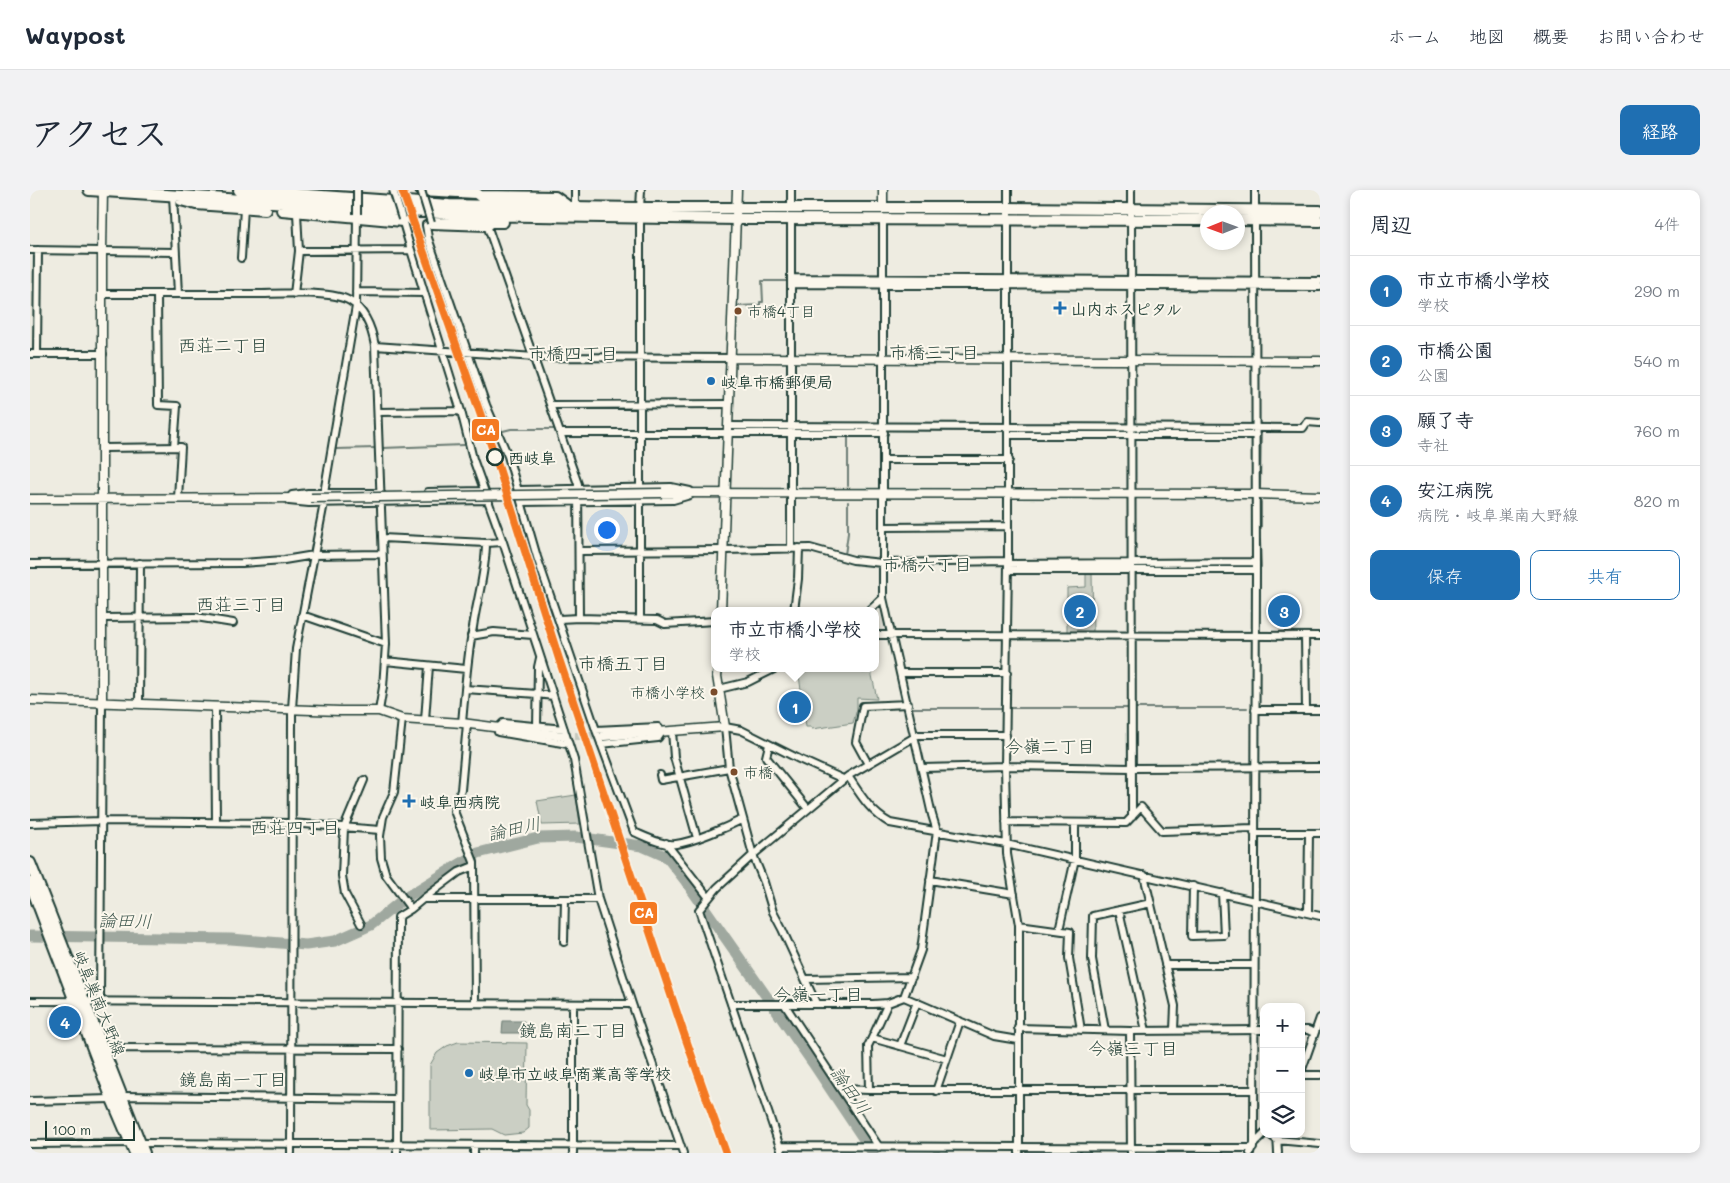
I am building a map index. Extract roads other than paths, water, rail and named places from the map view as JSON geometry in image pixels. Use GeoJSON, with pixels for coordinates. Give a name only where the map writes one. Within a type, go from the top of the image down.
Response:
{"type":"FeatureCollection","features":[{"type":"Feature","properties":{"kind":"main road"},"geometry":{"type":"LineString","coordinates":[[89,190],[472,216],[566,217],[640,213],[791,213],[883,208],[1008,208],[1200,219]]}},
{"type":"Feature","properties":{"kind":"main road"},"geometry":{"type":"LineString","coordinates":[[239,190],[449,205],[570,206],[640,213]]}},
{"type":"Feature","properties":{"kind":"main road"},"geometry":{"type":"LineString","coordinates":[[420,190],[476,192],[480,196],[555,197],[570,206]]}},
{"type":"Feature","properties":{"kind":"main road"},"geometry":{"type":"LineString","coordinates":[[175,195],[182,200],[196,204],[403,220]]}},
{"type":"Feature","properties":{"kind":"main road"},"geometry":{"type":"LineString","coordinates":[[1245,218],[1320,211]]}},
{"type":"Feature","properties":{"kind":"main road"},"geometry":{"type":"LineString","coordinates":[[791,213],[883,219],[1131,215],[1255,216],[1320,221]]}},
{"type":"Feature","properties":{"kind":"main road"},"geometry":{"type":"LineString","coordinates":[[431,222],[488,225],[492,222],[556,223],[562,222],[566,217]]}},
{"type":"Feature","properties":{"kind":"main road","name":"岐阜巣南大野線"},"geometry":{"type":"LineString","coordinates":[[30,863],[57,945],[138,1148]]}},
{"type":"Feature","properties":{"kind":"main road","name":"岐阜巣南大野線"},"geometry":{"type":"LineString","coordinates":[[30,883],[52,930]]}},
{"type":"Feature","properties":{"kind":"main road","name":"岐阜巣南大野線"},"geometry":{"type":"LineString","coordinates":[[79,1001],[103,1052],[117,1098]]}},
{"type":"Feature","properties":{"kind":"street"},"geometry":{"type":"LineString","coordinates":[[100,1001],[104,564],[103,190]]}},
{"type":"Feature","properties":{"kind":"street"},"geometry":{"type":"LineString","coordinates":[[324,493],[356,306],[357,190]]}},
{"type":"Feature","properties":{"kind":"street"},"geometry":{"type":"LineString","coordinates":[[30,1144],[138,1148],[291,1144],[474,1145],[573,1150],[682,1150],[598,899],[574,760],[563,732],[503,542],[472,454],[461,411],[393,190]]}},
{"type":"Feature","properties":{"kind":"street"},"geometry":{"type":"LineString","coordinates":[[420,190],[431,222],[426,225],[428,238],[486,404],[505,448],[519,490],[537,557],[596,730],[602,740],[634,832],[666,843],[675,844],[696,838],[743,819]]}},
{"type":"Feature","properties":{"kind":"street"},"geometry":{"type":"LineString","coordinates":[[570,206],[575,190]]}},
{"type":"Feature","properties":{"kind":"street"},"geometry":{"type":"LineString","coordinates":[[640,190],[640,488]]}},
{"type":"Feature","properties":{"kind":"street"},"geometry":{"type":"LineString","coordinates":[[721,607],[737,190]]}},
{"type":"Feature","properties":{"kind":"street"},"geometry":{"type":"LineString","coordinates":[[791,190],[791,549]]}},
{"type":"Feature","properties":{"kind":"street"},"geometry":{"type":"LineString","coordinates":[[883,190],[883,208]]}},
{"type":"Feature","properties":{"kind":"street"},"geometry":{"type":"LineString","coordinates":[[1008,190],[1009,460],[1006,844],[1019,925],[1019,1150]]}},
{"type":"Feature","properties":{"kind":"street"},"geometry":{"type":"LineString","coordinates":[[1131,190],[1132,817]]}},
{"type":"Feature","properties":{"kind":"street"},"geometry":{"type":"LineString","coordinates":[[1252,1148],[1256,636],[1255,190]]}},
{"type":"Feature","properties":{"kind":"street"},"geometry":{"type":"LineString","coordinates":[[175,195],[174,252],[178,294]]}},
{"type":"Feature","properties":{"kind":"street"},"geometry":{"type":"LineString","coordinates":[[241,258],[244,208]]}},
{"type":"Feature","properties":{"kind":"street"},"geometry":{"type":"LineString","coordinates":[[294,294],[299,251],[297,213]]}},
{"type":"Feature","properties":{"kind":"street"},"geometry":{"type":"LineString","coordinates":[[883,219],[883,598],[937,831],[921,950],[904,997]]}},
{"type":"Feature","properties":{"kind":"street"},"geometry":{"type":"LineString","coordinates":[[488,225],[578,484],[580,618]]}},
{"type":"Feature","properties":{"kind":"street"},"geometry":{"type":"LineString","coordinates":[[30,250],[174,252]]}},
{"type":"Feature","properties":{"kind":"street"},"geometry":{"type":"LineString","coordinates":[[38,250],[33,354],[103,354]]}},
{"type":"Feature","properties":{"kind":"street"},"geometry":{"type":"LineString","coordinates":[[299,251],[411,250]]}},
{"type":"Feature","properties":{"kind":"street"},"geometry":{"type":"LineString","coordinates":[[791,281],[1255,284],[1320,287]]}},
{"type":"Feature","properties":{"kind":"street"},"geometry":{"type":"LineString","coordinates":[[1255,284],[1320,281]]}},
{"type":"Feature","properties":{"kind":"street"},"geometry":{"type":"LineString","coordinates":[[356,292],[424,293]]}},
{"type":"Feature","properties":{"kind":"street"},"geometry":{"type":"LineString","coordinates":[[102,294],[334,295],[343,297],[356,306],[365,316],[375,346],[381,493],[386,644],[379,711]]}},
{"type":"Feature","properties":{"kind":"street"},"geometry":{"type":"LineString","coordinates":[[157,294],[158,405],[177,406],[174,447]]}},
{"type":"Feature","properties":{"kind":"street"},"geometry":{"type":"LineString","coordinates":[[375,346],[535,357],[1320,361]]}},
{"type":"Feature","properties":{"kind":"street"},"geometry":{"type":"LineString","coordinates":[[551,405],[729,404]]}},
{"type":"Feature","properties":{"kind":"street"},"geometry":{"type":"LineString","coordinates":[[378,412],[461,411]]}},
{"type":"Feature","properties":{"kind":"street"},"geometry":{"type":"LineString","coordinates":[[1009,435],[1131,432],[1256,432],[1303,428],[1307,422],[1320,423]]}},
{"type":"Feature","properties":{"kind":"street"},"geometry":{"type":"LineString","coordinates":[[561,433],[1008,428],[1131,432]]}},
{"type":"Feature","properties":{"kind":"street"},"geometry":{"type":"LineString","coordinates":[[104,448],[181,447],[178,498]]}},
{"type":"Feature","properties":{"kind":"street"},"geometry":{"type":"LineString","coordinates":[[884,460],[1009,460]]}},
{"type":"Feature","properties":{"kind":"street"},"geometry":{"type":"LineString","coordinates":[[519,490],[671,487],[698,493]]}},
{"type":"Feature","properties":{"kind":"street"},"geometry":{"type":"LineString","coordinates":[[428,492],[484,491]]}},
{"type":"Feature","properties":{"kind":"street"},"geometry":{"type":"LineString","coordinates":[[271,499],[308,493],[381,493]]}},
{"type":"Feature","properties":{"kind":"street"},"geometry":{"type":"LineString","coordinates":[[522,502],[673,500],[698,493]]}},
{"type":"Feature","properties":{"kind":"street"},"geometry":{"type":"LineString","coordinates":[[30,499],[271,499],[698,493],[725,495],[790,493],[1255,494],[1320,496]]}},
{"type":"Feature","properties":{"kind":"street"},"geometry":{"type":"LineString","coordinates":[[271,499],[309,503],[487,500]]}},
{"type":"Feature","properties":{"kind":"street"},"geometry":{"type":"LineString","coordinates":[[640,500],[640,620]]}},
{"type":"Feature","properties":{"kind":"street"},"geometry":{"type":"LineString","coordinates":[[291,1153],[292,709],[296,649],[324,503]]}},
{"type":"Feature","properties":{"kind":"street"},"geometry":{"type":"LineString","coordinates":[[884,527],[1008,526]]}},
{"type":"Feature","properties":{"kind":"street"},"geometry":{"type":"LineString","coordinates":[[382,538],[486,543],[503,542]]}},
{"type":"Feature","properties":{"kind":"street"},"geometry":{"type":"LineString","coordinates":[[475,1003],[474,864],[454,811],[461,790],[466,669],[486,564],[486,543]]}},
{"type":"Feature","properties":{"kind":"street"},"geometry":{"type":"LineString","coordinates":[[794,607],[798,579],[798,548]]}},
{"type":"Feature","properties":{"kind":"street"},"geometry":{"type":"LineString","coordinates":[[579,551],[810,548],[853,560],[882,562],[1256,570]]}},
{"type":"Feature","properties":{"kind":"street"},"geometry":{"type":"LineString","coordinates":[[30,564],[242,563],[284,560],[314,554],[382,554]]}},
{"type":"Feature","properties":{"kind":"street"},"geometry":{"type":"LineString","coordinates":[[1131,567],[1256,562]]}},
{"type":"Feature","properties":{"kind":"street"},"geometry":{"type":"LineString","coordinates":[[139,704],[140,563]]}},
{"type":"Feature","properties":{"kind":"street"},"geometry":{"type":"LineString","coordinates":[[873,607],[883,598]]}},
{"type":"Feature","properties":{"kind":"street"},"geometry":{"type":"LineString","coordinates":[[302,614],[386,644]]}},
{"type":"Feature","properties":{"kind":"street"},"geometry":{"type":"LineString","coordinates":[[103,618],[196,617],[233,622]]}},
{"type":"Feature","properties":{"kind":"street"},"geometry":{"type":"LineString","coordinates":[[559,620],[580,618],[658,620],[665,624],[711,621]]}},
{"type":"Feature","properties":{"kind":"street"},"geometry":{"type":"LineString","coordinates":[[471,636],[494,632],[533,635]]}},
{"type":"Feature","properties":{"kind":"street"},"geometry":{"type":"LineString","coordinates":[[879,635],[1320,636]]}},
{"type":"Feature","properties":{"kind":"street"},"geometry":{"type":"LineString","coordinates":[[1305,636],[1306,710]]}},
{"type":"Feature","properties":{"kind":"street"},"geometry":{"type":"LineString","coordinates":[[537,727],[538,667],[540,658]]}},
{"type":"Feature","properties":{"kind":"street"},"geometry":{"type":"LineString","coordinates":[[385,661],[466,669]]}},
{"type":"Feature","properties":{"kind":"street"},"geometry":{"type":"LineString","coordinates":[[424,720],[429,666]]}},
{"type":"Feature","properties":{"kind":"street"},"geometry":{"type":"LineString","coordinates":[[718,672],[729,768],[743,819],[773,912],[806,979],[816,1004]]}},
{"type":"Feature","properties":{"kind":"street"},"geometry":{"type":"LineString","coordinates":[[719,689],[748,682],[768,672]]}},
{"type":"Feature","properties":{"kind":"street"},"geometry":{"type":"LineString","coordinates":[[901,673],[1007,673]]}},
{"type":"Feature","properties":{"kind":"street"},"geometry":{"type":"LineString","coordinates":[[465,689],[553,696]]}},
{"type":"Feature","properties":{"kind":"street"},"geometry":{"type":"LineString","coordinates":[[30,700],[379,711],[402,719],[563,732]]}},
{"type":"Feature","properties":{"kind":"street"},"geometry":{"type":"LineString","coordinates":[[868,764],[856,742],[863,706],[908,704]]}},
{"type":"Feature","properties":{"kind":"street"},"geometry":{"type":"LineString","coordinates":[[215,707],[216,822]]}},
{"type":"Feature","properties":{"kind":"street"},"geometry":{"type":"LineString","coordinates":[[1255,710],[1320,710]]}},
{"type":"Feature","properties":{"kind":"street"},"geometry":{"type":"LineString","coordinates":[[402,719],[394,792],[383,817],[380,830],[381,858],[386,875],[410,907]]}},
{"type":"Feature","properties":{"kind":"street"},"geometry":{"type":"LineString","coordinates":[[563,732],[503,723],[499,727],[498,732],[568,744]]}},
{"type":"Feature","properties":{"kind":"street"},"geometry":{"type":"LineString","coordinates":[[596,730],[658,727],[662,732]]}},
{"type":"Feature","properties":{"kind":"street"},"geometry":{"type":"LineString","coordinates":[[602,740],[672,731],[725,728],[741,730],[768,744],[846,777],[864,802],[882,819],[890,823],[1006,844],[1320,916]]}},
{"type":"Feature","properties":{"kind":"street"},"geometry":{"type":"LineString","coordinates":[[672,731],[674,756],[696,838]]}},
{"type":"Feature","properties":{"kind":"street"},"geometry":{"type":"LineString","coordinates":[[1006,735],[918,735],[846,777],[754,854],[717,888],[699,910],[781,1149],[859,1147],[971,1150],[1252,1148]]}},
{"type":"Feature","properties":{"kind":"street"},"geometry":{"type":"LineString","coordinates":[[768,744],[766,757],[808,809]]}},
{"type":"Feature","properties":{"kind":"street"},"geometry":{"type":"LineString","coordinates":[[922,768],[1006,766],[1131,768],[1320,767]]}},
{"type":"Feature","properties":{"kind":"street"},"geometry":{"type":"LineString","coordinates":[[660,775],[661,780],[729,768]]}},
{"type":"Feature","properties":{"kind":"street"},"geometry":{"type":"LineString","coordinates":[[361,924],[345,894],[342,876],[344,828],[364,780]]}},
{"type":"Feature","properties":{"kind":"street"},"geometry":{"type":"LineString","coordinates":[[1006,822],[1126,823],[1141,808],[1162,831],[1254,830],[1320,833]]}},
{"type":"Feature","properties":{"kind":"street"},"geometry":{"type":"LineString","coordinates":[[30,823],[102,821],[291,823],[380,830]]}},
{"type":"Feature","properties":{"kind":"street"},"geometry":{"type":"LineString","coordinates":[[1059,930],[1075,859],[1075,824]]}},
{"type":"Feature","properties":{"kind":"street"},"geometry":{"type":"LineString","coordinates":[[1308,913],[1309,833]]}},
{"type":"Feature","properties":{"kind":"street"},"geometry":{"type":"LineString","coordinates":[[666,843],[709,898]]}},
{"type":"Feature","properties":{"kind":"street"},"geometry":{"type":"LineString","coordinates":[[397,1153],[398,917],[459,872],[474,864]]}},
{"type":"Feature","properties":{"kind":"street"},"geometry":{"type":"LineString","coordinates":[[1144,875],[1175,1006],[1174,1030]]}},
{"type":"Feature","properties":{"kind":"street"},"geometry":{"type":"LineString","coordinates":[[930,880],[1014,894]]}},
{"type":"Feature","properties":{"kind":"street"},"geometry":{"type":"LineString","coordinates":[[1193,886],[1192,936],[1224,935],[1222,893]]}},
{"type":"Feature","properties":{"kind":"street"},"geometry":{"type":"LineString","coordinates":[[423,899],[598,899]]}},
{"type":"Feature","properties":{"kind":"street"},"geometry":{"type":"LineString","coordinates":[[564,942],[565,899]]}},
{"type":"Feature","properties":{"kind":"street"},"geometry":{"type":"LineString","coordinates":[[1105,1030],[1092,959],[1093,916],[1151,903]]}},
{"type":"Feature","properties":{"kind":"street"},"geometry":{"type":"LineString","coordinates":[[1119,910],[1146,1030]]}},
{"type":"Feature","properties":{"kind":"street"},"geometry":{"type":"LineString","coordinates":[[1019,925],[1070,932],[1069,958],[1081,1030]]}},
{"type":"Feature","properties":{"kind":"street"},"geometry":{"type":"LineString","coordinates":[[1165,965],[1254,965]]}},
{"type":"Feature","properties":{"kind":"street"},"geometry":{"type":"LineString","coordinates":[[806,979],[912,977]]}},
{"type":"Feature","properties":{"kind":"street"},"geometry":{"type":"LineString","coordinates":[[731,1004],[873,1004],[888,1003],[904,997],[994,1036],[1018,1040]]}},
{"type":"Feature","properties":{"kind":"street"},"geometry":{"type":"LineString","coordinates":[[30,1001],[632,1004]]}},
{"type":"Feature","properties":{"kind":"street"},"geometry":{"type":"LineString","coordinates":[[900,1046],[917,1002]]}},
{"type":"Feature","properties":{"kind":"street"},"geometry":{"type":"LineString","coordinates":[[869,1090],[868,1046],[888,1003]]}},
{"type":"Feature","properties":{"kind":"street"},"geometry":{"type":"LineString","coordinates":[[573,1004],[573,1150]]}},
{"type":"Feature","properties":{"kind":"street"},"geometry":{"type":"LineString","coordinates":[[783,1004],[883,1149]]}},
{"type":"Feature","properties":{"kind":"street"},"geometry":{"type":"LineString","coordinates":[[1305,1060],[1320,1018]]}},
{"type":"Feature","properties":{"kind":"street"},"geometry":{"type":"LineString","coordinates":[[936,1091],[960,1021]]}},
{"type":"Feature","properties":{"kind":"street"},"geometry":{"type":"LineString","coordinates":[[1018,1028],[1130,1031],[1260,1030]]}},
{"type":"Feature","properties":{"kind":"street"},"geometry":{"type":"LineString","coordinates":[[1130,1031],[1131,1150]]}},
{"type":"Feature","properties":{"kind":"street"},"geometry":{"type":"LineString","coordinates":[[1305,1031],[1314,1032]]}},
{"type":"Feature","properties":{"kind":"street"},"geometry":{"type":"LineString","coordinates":[[872,1038],[947,1058]]}},
{"type":"Feature","properties":{"kind":"street"},"geometry":{"type":"LineString","coordinates":[[103,1052],[112,1048],[398,1049]]}},
{"type":"Feature","properties":{"kind":"street"},"geometry":{"type":"LineString","coordinates":[[1305,1073],[1320,1075]]}},
{"type":"Feature","properties":{"kind":"street"},"geometry":{"type":"LineString","coordinates":[[841,1090],[1253,1090]]}},
{"type":"Feature","properties":{"kind":"street"},"geometry":{"type":"LineString","coordinates":[[30,1101],[117,1098],[397,1098]]}},
{"type":"Feature","properties":{"kind":"street"},"geometry":{"type":"LineString","coordinates":[[1253,1124],[1260,1129]]}},
{"type":"Feature","properties":{"kind":"street"},"geometry":{"type":"LineString","coordinates":[[1252,1148],[1260,1137]]}},
{"type":"Feature","properties":{"kind":"street"},"geometry":{"type":"LineString","coordinates":[[1277,1138],[1278,1153]]}},
{"type":"Feature","properties":{"kind":"street"},"geometry":{"type":"LineString","coordinates":[[1283,1138],[1320,1144]]}},
{"type":"Feature","properties":{"kind":"street"},"geometry":{"type":"LineString","coordinates":[[340,1144],[340,1153]]}},
{"type":"Feature","properties":{"kind":"street"},"geometry":{"type":"LineString","coordinates":[[474,1145],[474,1153]]}},
{"type":"Feature","properties":{"kind":"waterway"},"geometry":{"type":"LineString","coordinates":[[738,306],[760,305],[760,302],[763,302],[762,281],[789,281]]}},
{"type":"Feature","properties":{"kind":"waterway"},"geometry":{"type":"LineString","coordinates":[[503,431],[511,429],[554,429]]}},
{"type":"Feature","properties":{"kind":"waterway"},"geometry":{"type":"LineString","coordinates":[[564,429],[609,429]]}},
{"type":"Feature","properties":{"kind":"waterway"},"geometry":{"type":"LineString","coordinates":[[614,429],[636,429]]}},
{"type":"Feature","properties":{"kind":"waterway"},"geometry":{"type":"LineString","coordinates":[[646,429],[696,430]]}},
{"type":"Feature","properties":{"kind":"waterway"},"geometry":{"type":"LineString","coordinates":[[703,430],[722,430]]}},
{"type":"Feature","properties":{"kind":"waterway"},"geometry":{"type":"LineString","coordinates":[[734,430],[777,430]]}},
{"type":"Feature","properties":{"kind":"waterway"},"geometry":{"type":"LineString","coordinates":[[889,430],[1001,431]]}},
{"type":"Feature","properties":{"kind":"waterway"},"geometry":{"type":"LineString","coordinates":[[1015,431],[1127,431]]}},
{"type":"Feature","properties":{"kind":"waterway"},"geometry":{"type":"LineString","coordinates":[[1137,431],[1250,432]]}},
{"type":"Feature","properties":{"kind":"waterway"},"geometry":{"type":"LineString","coordinates":[[1260,487],[1261,432],[1301,432]]}},
{"type":"Feature","properties":{"kind":"waterway"},"geometry":{"type":"LineString","coordinates":[[848,436],[848,486]]}},
{"type":"Feature","properties":{"kind":"waterway"},"geometry":{"type":"LineString","coordinates":[[382,448],[464,445]]}},
{"type":"Feature","properties":{"kind":"waterway"},"geometry":{"type":"LineString","coordinates":[[336,449],[376,448]]}},
{"type":"Feature","properties":{"kind":"waterway"},"geometry":{"type":"LineString","coordinates":[[845,555],[848,533],[848,502]]}},
{"type":"Feature","properties":{"kind":"waterway"},"geometry":{"type":"LineString","coordinates":[[1261,502],[1261,529]]}},
{"type":"Feature","properties":{"kind":"waterway"},"geometry":{"type":"LineString","coordinates":[[1258,567],[1261,567],[1260,540]]}},
{"type":"Feature","properties":{"kind":"waterway"},"geometry":{"type":"LineString","coordinates":[[913,708],[1003,708]]}},
{"type":"Feature","properties":{"kind":"waterway"},"geometry":{"type":"LineString","coordinates":[[1011,708],[1128,708]]}},
{"type":"Feature","properties":{"kind":"waterway"},"geometry":{"type":"LineString","coordinates":[[1134,708],[1247,708]]}},
{"type":"Feature","properties":{"kind":"waterway","name":"論田川"},"geometry":{"type":"LineString","coordinates":[[30,936],[231,939],[306,945],[335,941],[371,925],[405,898],[478,853],[538,838],[576,837],[642,846],[667,857],[685,880],[813,1063],[873,1153]]}},
{"type":"Feature","properties":{"kind":"tunnel"},"geometry":{"type":"LineString","coordinates":[[563,736],[603,736]]}},
{"type":"Feature","properties":{"kind":"place","name":"山内ホスピタル"},"geometry":{"type":"Point","coordinates":[1060,308]}},
{"type":"Feature","properties":{"kind":"place","name":"市橋4丁目"},"geometry":{"type":"Point","coordinates":[738,311]}},
{"type":"Feature","properties":{"kind":"place","name":"岐阜市橋郵便局"},"geometry":{"type":"Point","coordinates":[711,381]}},
{"type":"Feature","properties":{"kind":"place","name":"西岐阜"},"geometry":{"type":"Point","coordinates":[495,457]}},
{"type":"Feature","properties":{"kind":"place","name":"市橋公園"},"geometry":{"type":"Point","coordinates":[1080,611]}},
{"type":"Feature","properties":{"kind":"place","name":"願了寺"},"geometry":{"type":"Point","coordinates":[1284,611]}},
{"type":"Feature","properties":{"kind":"place","name":"市橋小学校"},"geometry":{"type":"Point","coordinates":[714,692]}},
{"type":"Feature","properties":{"kind":"place","name":"市立市橋小学校"},"geometry":{"type":"Point","coordinates":[795,707]}},
{"type":"Feature","properties":{"kind":"place","name":"市橋"},"geometry":{"type":"Point","coordinates":[734,772]}},
{"type":"Feature","properties":{"kind":"place","name":"岐阜西病院"},"geometry":{"type":"Point","coordinates":[409,801]}},
{"type":"Feature","properties":{"kind":"place","name":"安江病院"},"geometry":{"type":"Point","coordinates":[65,1022]}},
{"type":"Feature","properties":{"kind":"place","name":"岐阜市立岐阜商業高等学校"},"geometry":{"type":"Point","coordinates":[469,1073]}},
{"type":"Feature","properties":{"kind":"district","name":"西荘二丁目"},"geometry":{"type":"Point","coordinates":[223,345]}},
{"type":"Feature","properties":{"kind":"district","name":"市橋三丁目"},"geometry":{"type":"Point","coordinates":[934,352]}},
{"type":"Feature","properties":{"kind":"district","name":"市橋四丁目"},"geometry":{"type":"Point","coordinates":[573,353]}},
{"type":"Feature","properties":{"kind":"district","name":"市橋六丁目"},"geometry":{"type":"Point","coordinates":[927,564]}},
{"type":"Feature","properties":{"kind":"district","name":"西荘三丁目"},"geometry":{"type":"Point","coordinates":[241,604]}},
{"type":"Feature","properties":{"kind":"district","name":"市橋五丁目"},"geometry":{"type":"Point","coordinates":[623,663]}},
{"type":"Feature","properties":{"kind":"district","name":"今嶺二丁目"},"geometry":{"type":"Point","coordinates":[1050,746]}},
{"type":"Feature","properties":{"kind":"district","name":"西荘四丁目"},"geometry":{"type":"Point","coordinates":[295,827]}},
{"type":"Feature","properties":{"kind":"district","name":"今嶺一丁目"},"geometry":{"type":"Point","coordinates":[818,994]}},
{"type":"Feature","properties":{"kind":"district","name":"鏡島南二丁目"},"geometry":{"type":"Point","coordinates":[573,1030]}},
{"type":"Feature","properties":{"kind":"district","name":"今嶺三丁目"},"geometry":{"type":"Point","coordinates":[1133,1048]}},
{"type":"Feature","properties":{"kind":"district","name":"鏡島南一丁目"},"geometry":{"type":"Point","coordinates":[233,1079]}}]}
